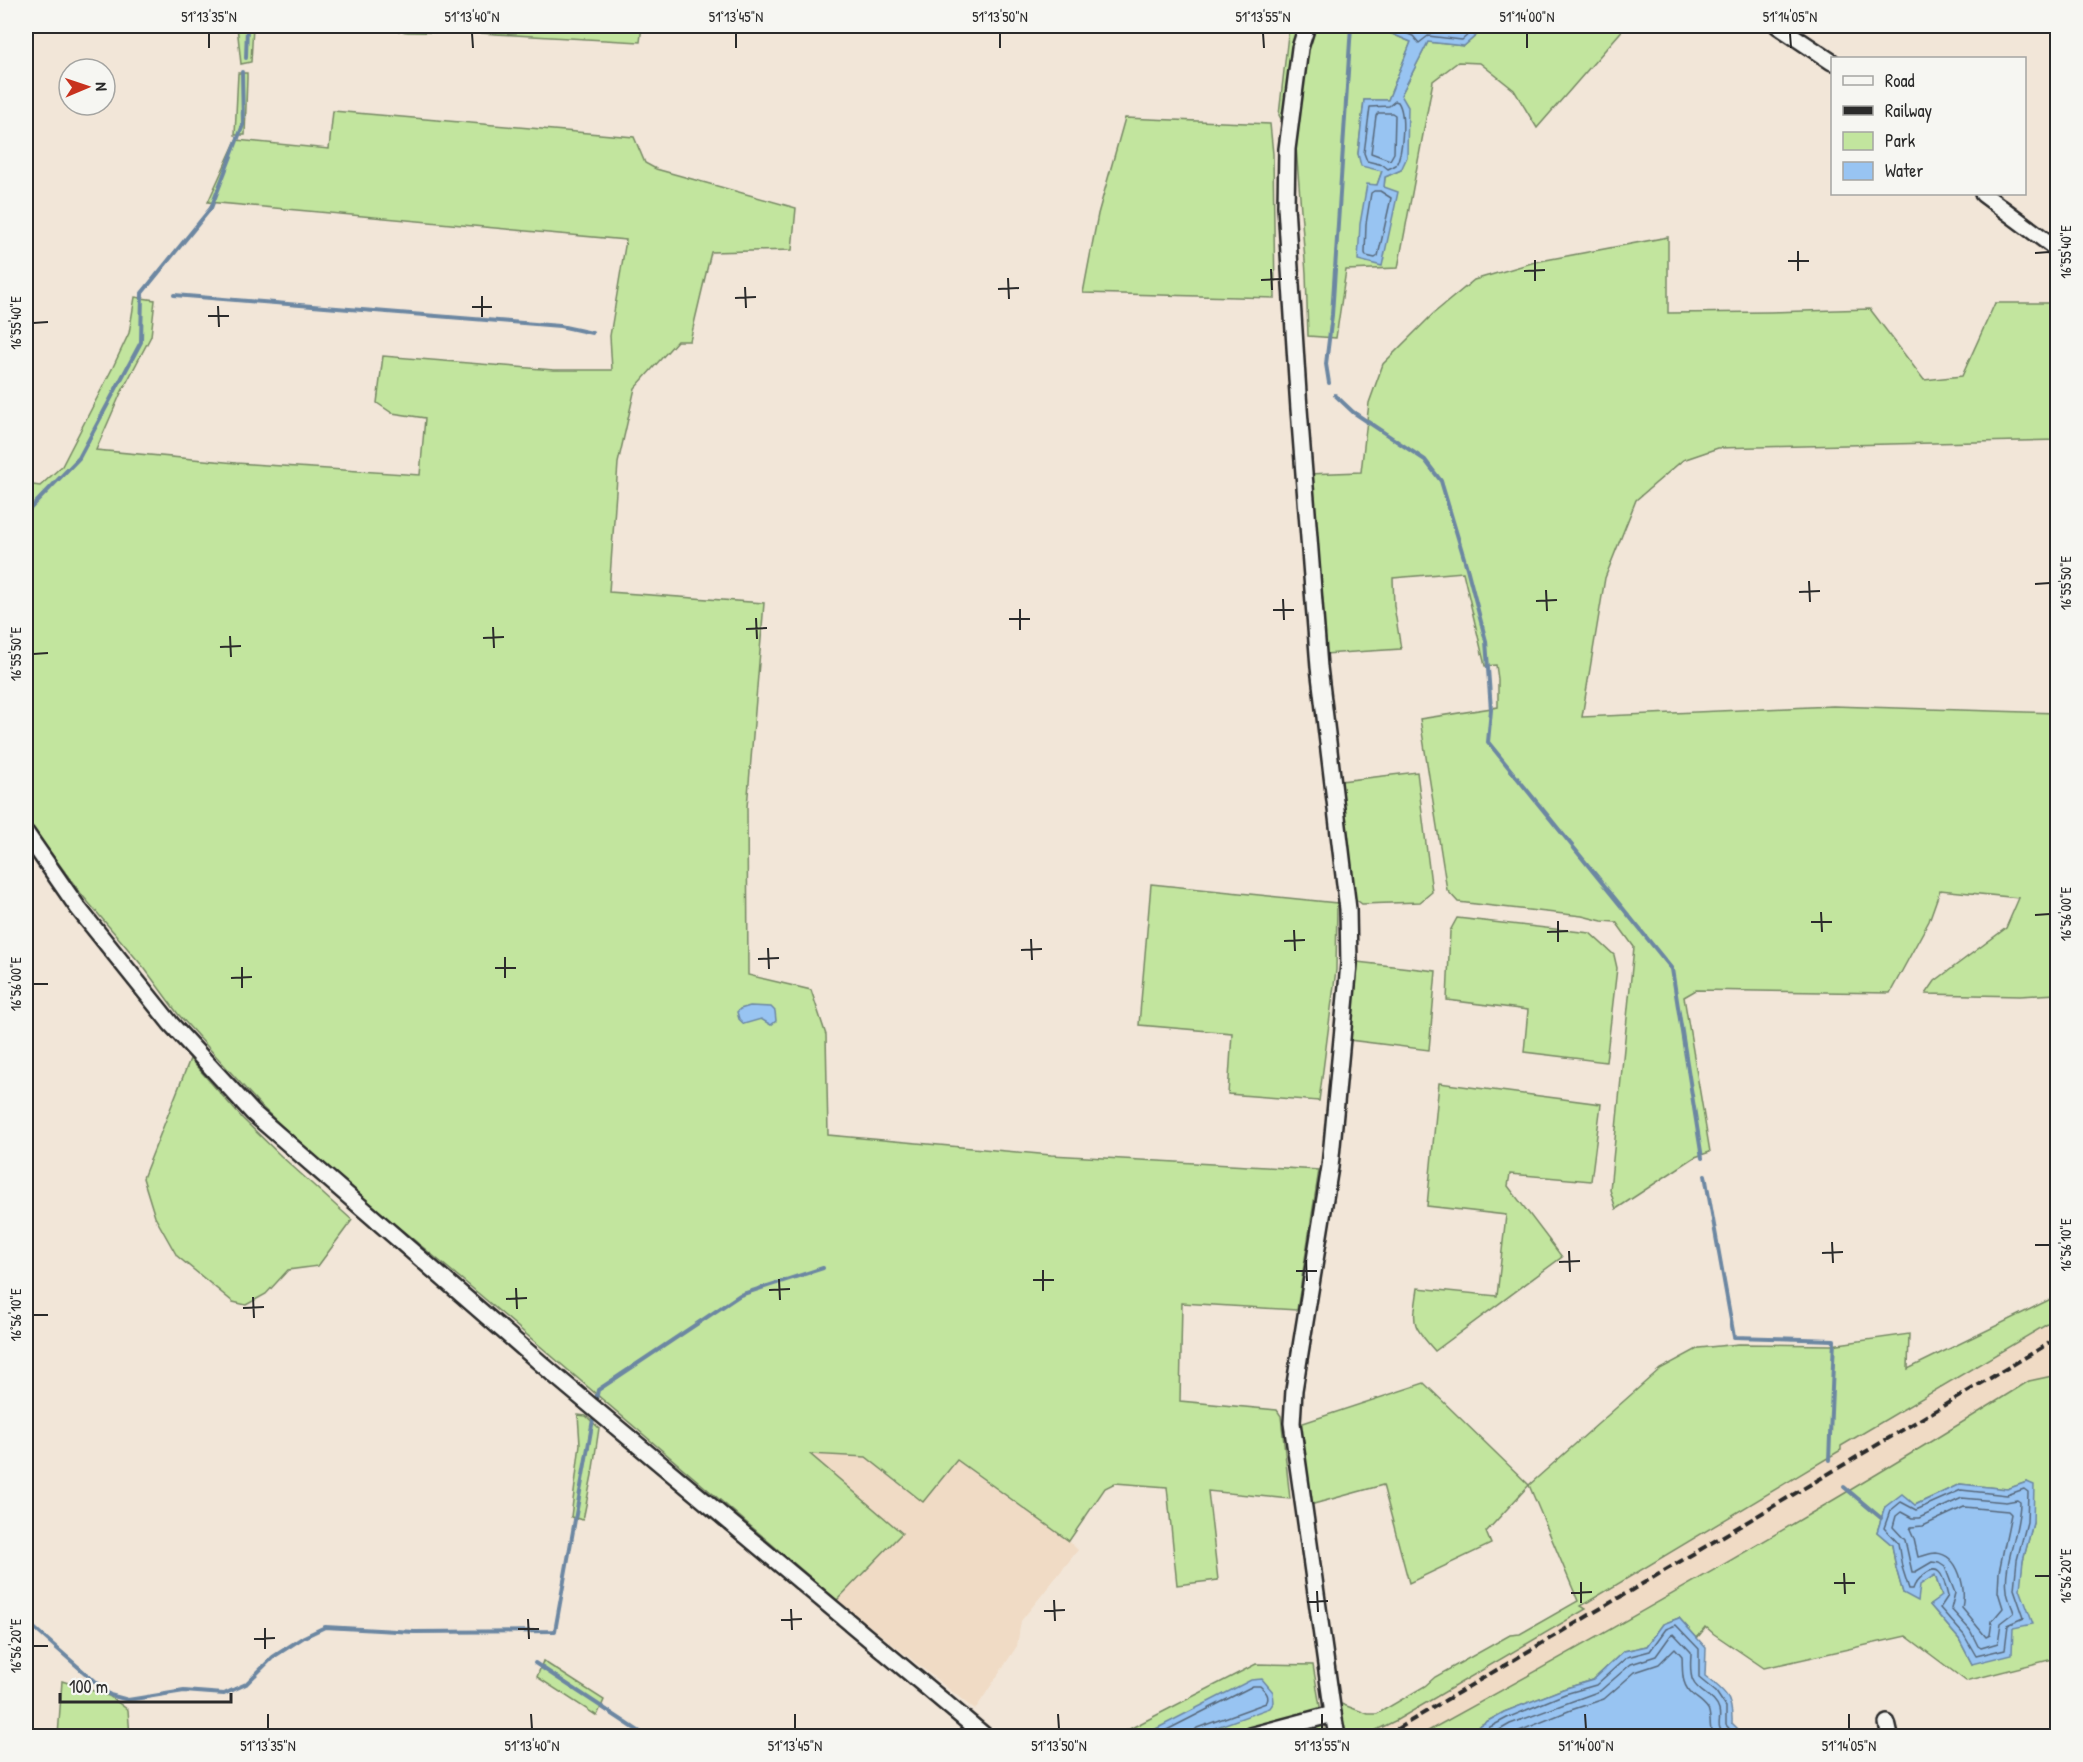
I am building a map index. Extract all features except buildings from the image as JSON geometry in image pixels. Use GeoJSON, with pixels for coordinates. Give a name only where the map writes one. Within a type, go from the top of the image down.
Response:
{"type":"FeatureCollection","features":[{"type":"Feature","properties":{"kind":"street"},"geometry":{"type":"LineString","coordinates":[[1307,26],[1300,48],[1287,149],[1286,206],[1319,667],[1348,909],[1349,954],[1329,1167],[1294,1390],[1292,1423],[1337,1737]]}},
{"type":"Feature","properties":{"kind":"street"},"geometry":{"type":"LineString","coordinates":[[1778,26],[1831,61]]}},
{"type":"Feature","properties":{"kind":"street"},"geometry":{"type":"LineString","coordinates":[[1984,195],[2058,250]]}},
{"type":"Feature","properties":{"kind":"street"},"geometry":{"type":"LineString","coordinates":[[26,833],[78,908],[171,1024],[253,1113],[588,1403],[985,1737]]}},
{"type":"Feature","properties":{"kind":"street"},"geometry":{"type":"LineString","coordinates":[[1250,1737],[1333,1714]]}},
{"type":"Feature","properties":{"kind":"shaded area"},"geometry":{"type":"Polygon","coordinates":[[[2057,1319],[2057,1375],[2029,1382],[1835,1500],[1532,1674],[1419,1736],[1364,1736],[1397,1720],[1585,1610],[1581,1607],[1841,1450],[1841,1447],[2057,1319]]]}},
{"type":"Feature","properties":{"kind":"shaded area"},"geometry":{"type":"Polygon","coordinates":[[[809,1454],[866,1457],[923,1502],[957,1460],[1069,1541],[1078,1550],[1021,1621],[1017,1646],[975,1710],[837,1600],[902,1533],[809,1454]]]}},
{"type":"Feature","properties":{"kind":"green space"},"geometry":{"type":"Polygon","coordinates":[[[237,26],[253,26],[251,62],[241,64],[237,26]]]}},
{"type":"Feature","properties":{"kind":"green space"},"geometry":{"type":"Polygon","coordinates":[[[349,26],[642,26],[640,42],[479,33],[409,32],[349,26]]]}},
{"type":"Feature","properties":{"kind":"green space"},"geometry":{"type":"Polygon","coordinates":[[[1289,26],[1379,26],[1380,29],[1411,42],[1388,100],[1364,100],[1358,154],[1382,171],[1377,185],[1367,185],[1384,187],[1385,177],[1401,170],[1401,95],[1428,42],[1464,46],[1487,26],[1626,26],[1537,128],[1514,90],[1480,63],[1458,62],[1433,81],[1398,268],[1346,270],[1336,338],[1308,336],[1306,273],[1296,147],[1279,115],[1289,26]]]}},
{"type":"Feature","properties":{"kind":"green space"},"geometry":{"type":"Polygon","coordinates":[[[238,73],[247,73],[245,135],[235,135],[238,73]]]}},
{"type":"Feature","properties":{"kind":"green space"},"geometry":{"type":"Polygon","coordinates":[[[333,111],[634,137],[645,163],[656,169],[796,208],[792,250],[711,252],[690,341],[677,341],[635,388],[618,463],[609,592],[764,603],[747,807],[748,975],[811,990],[826,1035],[828,1135],[1051,1155],[1319,1170],[1297,1310],[1182,1303],[1180,1401],[1277,1410],[1281,1416],[1290,1499],[1208,1491],[1218,1580],[1177,1585],[1167,1487],[1115,1483],[1105,1488],[1069,1541],[957,1460],[923,1502],[866,1457],[810,1454],[902,1533],[837,1600],[465,1282],[323,1165],[263,1108],[178,1014],[145,969],[82,895],[26,817],[26,484],[40,486],[62,466],[129,333],[135,297],[155,300],[151,336],[120,395],[96,450],[236,463],[420,475],[425,418],[392,413],[377,403],[383,356],[554,370],[612,370],[610,336],[626,240],[208,202],[236,140],[329,149],[333,111]]]}},
{"type":"Feature","properties":{"kind":"green space"},"geometry":{"type":"Polygon","coordinates":[[[1125,118],[1270,124],[1273,154],[1275,298],[1083,293],[1098,214],[1125,118]]]}},
{"type":"Feature","properties":{"kind":"green space"},"geometry":{"type":"Polygon","coordinates":[[[1668,237],[1668,313],[1870,309],[1924,380],[1962,376],[1995,303],[2057,303],[2057,440],[1718,448],[1683,460],[1636,500],[1605,578],[1582,717],[1833,706],[2057,713],[2057,994],[2020,996],[1926,994],[1935,981],[2006,928],[2019,898],[1940,890],[1929,921],[1890,993],[1696,990],[1684,997],[1710,1152],[1695,1157],[1616,1209],[1610,1190],[1634,947],[1616,922],[1458,902],[1447,890],[1420,719],[1498,707],[1496,665],[1485,666],[1463,572],[1393,578],[1394,606],[1401,649],[1324,654],[1307,474],[1361,472],[1369,403],[1383,364],[1434,313],[1474,280],[1535,262],[1668,237]]]}},
{"type":"Feature","properties":{"kind":"green space"},"geometry":{"type":"Polygon","coordinates":[[[1417,772],[1432,892],[1420,902],[1362,904],[1354,898],[1341,781],[1417,772]]]}},
{"type":"Feature","properties":{"kind":"green space"},"geometry":{"type":"Polygon","coordinates":[[[1151,884],[1337,903],[1336,970],[1319,1101],[1228,1094],[1232,1033],[1139,1025],[1151,884]]]}},
{"type":"Feature","properties":{"kind":"green space"},"geometry":{"type":"Polygon","coordinates":[[[1457,918],[1590,933],[1614,955],[1617,968],[1606,1062],[1524,1052],[1528,1010],[1447,1000],[1450,931],[1457,918]]]}},
{"type":"Feature","properties":{"kind":"green space"},"geometry":{"type":"Polygon","coordinates":[[[1357,962],[1436,971],[1429,1050],[1349,1040],[1357,962]]]}},
{"type":"Feature","properties":{"kind":"green space"},"geometry":{"type":"Polygon","coordinates":[[[190,1059],[243,1119],[352,1220],[318,1266],[288,1270],[266,1294],[246,1305],[233,1302],[177,1256],[155,1217],[143,1178],[190,1059]]]}},
{"type":"Feature","properties":{"kind":"green space"},"geometry":{"type":"Polygon","coordinates":[[[1439,1083],[1601,1104],[1591,1181],[1510,1174],[1508,1186],[1562,1257],[1435,1351],[1421,1334],[1415,1322],[1418,1288],[1497,1296],[1506,1215],[1427,1206],[1439,1083]]]}},
{"type":"Feature","properties":{"kind":"green space"},"geometry":{"type":"Polygon","coordinates":[[[2057,1296],[2056,1319],[1841,1446],[1841,1450],[1581,1606],[1586,1609],[1397,1720],[1364,1736],[1342,1736],[1338,1708],[1341,1704],[1368,1714],[1377,1714],[1425,1686],[1435,1677],[1510,1635],[1520,1634],[1578,1601],[1529,1485],[1660,1369],[1699,1348],[1739,1344],[1831,1345],[1909,1334],[1908,1369],[2057,1296]]]}},
{"type":"Feature","properties":{"kind":"green space"},"geometry":{"type":"Polygon","coordinates":[[[2057,1375],[2057,1658],[1966,1681],[1906,1636],[1764,1668],[1706,1627],[1697,1638],[1679,1618],[1663,1624],[1647,1646],[1624,1651],[1593,1680],[1504,1712],[1461,1736],[1419,1736],[1726,1563],[2029,1381],[2057,1375]],[[2027,1482],[2007,1489],[1960,1484],[1915,1505],[1885,1507],[1877,1532],[1892,1545],[1903,1593],[1935,1575],[1942,1597],[1930,1605],[1959,1639],[1972,1664],[2013,1628],[2023,1561],[2033,1523],[2027,1482]]]}},
{"type":"Feature","properties":{"kind":"green space"},"geometry":{"type":"Polygon","coordinates":[[[1424,1383],[1529,1485],[1486,1532],[1491,1544],[1409,1583],[1383,1485],[1310,1505],[1297,1425],[1424,1383]]]}},
{"type":"Feature","properties":{"kind":"green space"},"geometry":{"type":"Polygon","coordinates":[[[578,1415],[586,1416],[599,1428],[583,1520],[571,1517],[580,1444],[578,1415]]]}},
{"type":"Feature","properties":{"kind":"green space"},"geometry":{"type":"Polygon","coordinates":[[[543,1661],[604,1700],[597,1716],[537,1677],[543,1661]]]}},
{"type":"Feature","properties":{"kind":"green space"},"geometry":{"type":"Polygon","coordinates":[[[1256,1664],[1313,1665],[1325,1736],[1116,1736],[1256,1664]]]}},
{"type":"Feature","properties":{"kind":"green space"},"geometry":{"type":"Polygon","coordinates":[[[62,1681],[109,1696],[128,1710],[130,1736],[58,1736],[62,1681]]]}},
{"type":"Feature","properties":{"kind":"water"},"geometry":{"type":"Polygon","coordinates":[[[1379,26],[1487,26],[1464,46],[1428,42],[1401,95],[1408,107],[1407,157],[1401,170],[1385,177],[1384,187],[1398,192],[1382,266],[1358,260],[1360,224],[1367,184],[1377,185],[1382,171],[1361,166],[1358,154],[1364,100],[1388,100],[1411,42],[1380,29],[1379,26]]]}},
{"type":"Feature","properties":{"kind":"water"},"geometry":{"type":"Polygon","coordinates":[[[750,1006],[771,1007],[775,1011],[776,1021],[771,1025],[761,1019],[744,1024],[737,1012],[750,1006]]]}},
{"type":"Feature","properties":{"kind":"water"},"geometry":{"type":"Polygon","coordinates":[[[2027,1482],[2034,1485],[2033,1523],[2023,1561],[2020,1589],[2033,1624],[2013,1628],[2012,1654],[1972,1664],[1959,1639],[1930,1605],[1942,1596],[1935,1575],[1920,1585],[1918,1601],[1903,1593],[1892,1545],[1877,1532],[1885,1507],[1902,1494],[1915,1505],[1960,1484],[2007,1489],[2027,1482]]]}},
{"type":"Feature","properties":{"kind":"water"},"geometry":{"type":"Polygon","coordinates":[[[1679,1618],[1706,1648],[1705,1676],[1726,1695],[1731,1707],[1732,1723],[1745,1736],[1461,1736],[1504,1712],[1593,1680],[1624,1651],[1647,1646],[1663,1624],[1679,1618]]]}},
{"type":"Feature","properties":{"kind":"water"},"geometry":{"type":"Polygon","coordinates":[[[1262,1679],[1273,1692],[1274,1702],[1270,1708],[1192,1736],[1142,1736],[1251,1680],[1262,1679]]]}},
{"type":"Feature","properties":{"kind":"waterway"},"geometry":{"type":"LineString","coordinates":[[246,58],[247,26]]}},
{"type":"Feature","properties":{"kind":"waterway"},"geometry":{"type":"LineString","coordinates":[[1329,383],[1326,364],[1332,315],[1351,26]]}},
{"type":"Feature","properties":{"kind":"waterway"},"geometry":{"type":"LineString","coordinates":[[26,513],[79,458],[141,342],[142,293],[211,208],[243,125],[242,72]]}},
{"type":"Feature","properties":{"kind":"waterway"},"geometry":{"type":"LineString","coordinates":[[174,295],[560,326],[592,333]]}},
{"type":"Feature","properties":{"kind":"waterway"},"geometry":{"type":"LineString","coordinates":[[1335,395],[1353,412],[1425,460],[1441,481],[1486,641],[1491,710],[1488,742],[1672,969],[1702,1158]]}},
{"type":"Feature","properties":{"kind":"waterway"},"geometry":{"type":"LineString","coordinates":[[1705,1175],[1734,1337],[1834,1340],[1829,1460]]}},
{"type":"Feature","properties":{"kind":"waterway"},"geometry":{"type":"LineString","coordinates":[[595,1404],[598,1390],[740,1295],[823,1268]]}},
{"type":"Feature","properties":{"kind":"waterway"},"geometry":{"type":"LineString","coordinates":[[26,1621],[110,1695],[128,1700],[184,1691],[224,1694],[246,1684],[273,1657],[304,1637],[325,1627],[414,1632],[555,1631],[594,1414]]}},
{"type":"Feature","properties":{"kind":"waterway"},"geometry":{"type":"LineString","coordinates":[[1844,1487],[1881,1518]]}},
{"type":"Feature","properties":{"kind":"waterway"},"geometry":{"type":"LineString","coordinates":[[535,1663],[646,1736]]}},
{"type":"Feature","properties":{"kind":"railway"},"geometry":{"type":"LineString","coordinates":[[1385,1736],[2058,1338]]}}]}
